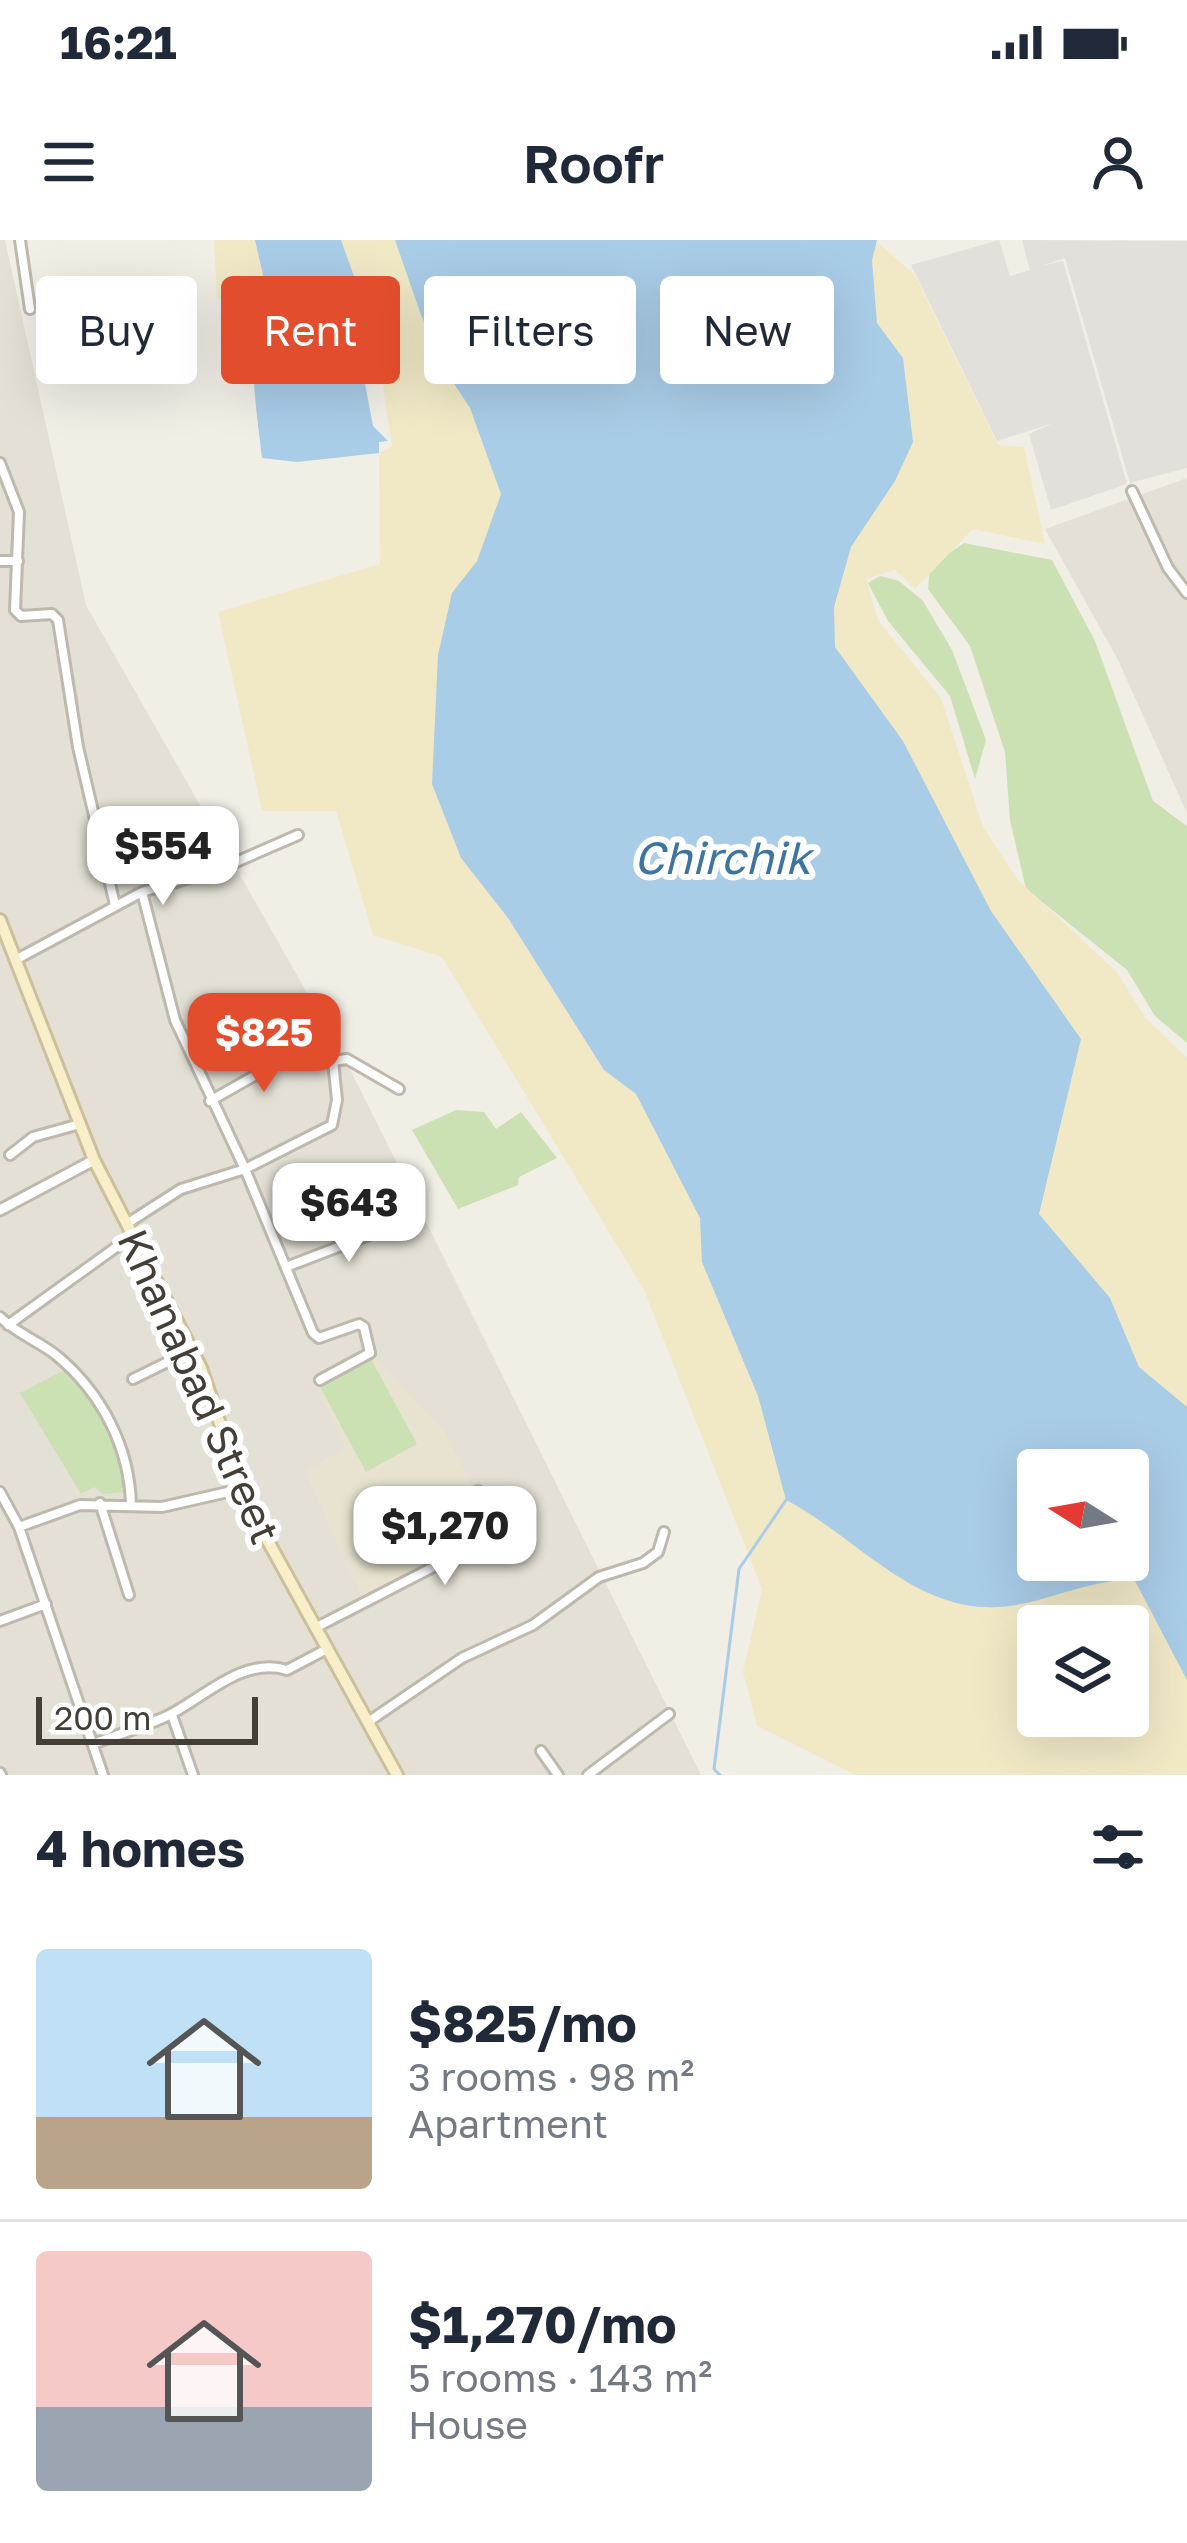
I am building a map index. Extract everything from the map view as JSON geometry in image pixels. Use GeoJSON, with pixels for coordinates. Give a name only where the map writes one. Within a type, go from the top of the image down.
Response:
{"type":"FeatureCollection","features":[{"type":"Feature","properties":{"kind":"main road","name":"Khanabad Street"},"geometry":{"type":"LineString","coordinates":[[0,920],[19,958],[94,1160],[192,1350],[241,1489],[397,1775]]}},
{"type":"Feature","properties":{"kind":"street"},"geometry":{"type":"LineString","coordinates":[[20,240],[30,309]]}},
{"type":"Feature","properties":{"kind":"street"},"geometry":{"type":"LineString","coordinates":[[0,463],[19,512],[16,613],[52,614],[58,620],[78,747],[116,904]]}},
{"type":"Feature","properties":{"kind":"street"},"geometry":{"type":"LineString","coordinates":[[1132,491],[1168,568],[1187,593]]}},
{"type":"Feature","properties":{"kind":"street"},"geometry":{"type":"LineString","coordinates":[[0,560],[17,561]]}},
{"type":"Feature","properties":{"kind":"street"},"geometry":{"type":"LineString","coordinates":[[19,958],[92,923],[142,892],[220,869],[298,836]]}},
{"type":"Feature","properties":{"kind":"street"},"geometry":{"type":"LineString","coordinates":[[142,892],[175,1021],[316,1336],[361,1324],[370,1347],[370,1353],[320,1380]]}},
{"type":"Feature","properties":{"kind":"street"},"geometry":{"type":"LineString","coordinates":[[210,1100],[296,1052]]}},
{"type":"Feature","properties":{"kind":"street"},"geometry":{"type":"LineString","coordinates":[[131,1506],[127,1467],[94,1391],[55,1354],[4,1321],[181,1189],[245,1169],[332,1125],[337,1100],[333,1061],[347,1059],[399,1089]]}},
{"type":"Feature","properties":{"kind":"street"},"geometry":{"type":"LineString","coordinates":[[10,1155],[33,1138],[80,1124]]}},
{"type":"Feature","properties":{"kind":"street"},"geometry":{"type":"LineString","coordinates":[[0,1210],[94,1160]]}},
{"type":"Feature","properties":{"kind":"street"},"geometry":{"type":"LineString","coordinates":[[286,1267],[398,1224]]}},
{"type":"Feature","properties":{"kind":"street"},"geometry":{"type":"LineString","coordinates":[[133,1379],[192,1350]]}},
{"type":"Feature","properties":{"kind":"street"},"geometry":{"type":"LineString","coordinates":[[19,1527],[100,1503],[162,1507],[241,1489]]}},
{"type":"Feature","properties":{"kind":"street"},"geometry":{"type":"LineString","coordinates":[[314,1628],[474,1546],[486,1512],[478,1491]]}},
{"type":"Feature","properties":{"kind":"street"},"geometry":{"type":"LineString","coordinates":[[0,1492],[19,1527],[104,1775]]}},
{"type":"Feature","properties":{"kind":"street"},"geometry":{"type":"LineString","coordinates":[[100,1503],[129,1594]]}},
{"type":"Feature","properties":{"kind":"street"},"geometry":{"type":"LineString","coordinates":[[367,1723],[462,1658],[523,1630],[599,1577],[643,1563],[658,1552],[664,1532]]}},
{"type":"Feature","properties":{"kind":"street"},"geometry":{"type":"LineString","coordinates":[[0,1621],[46,1604]]}},
{"type":"Feature","properties":{"kind":"street"},"geometry":{"type":"LineString","coordinates":[[93,1744],[172,1714],[232,1677],[275,1666],[287,1670],[325,1650]]}},
{"type":"Feature","properties":{"kind":"street"},"geometry":{"type":"LineString","coordinates":[[172,1714],[193,1775]]}},
{"type":"Feature","properties":{"kind":"street"},"geometry":{"type":"LineString","coordinates":[[589,1775],[669,1714]]}},
{"type":"Feature","properties":{"kind":"street"},"geometry":{"type":"LineString","coordinates":[[542,1751],[558,1775]]}},
{"type":"Feature","properties":{"kind":"shaded area"},"geometry":{"type":"Polygon","coordinates":[[[0,240],[5,240],[86,605],[347,1063],[701,1775],[0,1775],[0,240]]]}},
{"type":"Feature","properties":{"kind":"shaded area"},"geometry":{"type":"Polygon","coordinates":[[[999,240],[1010,276],[1030,270],[1022,240],[1187,241],[1187,468],[1130,483],[1065,258],[1041,266],[1063,261],[1127,484],[1051,510],[1029,434],[1053,423],[997,441],[911,265],[999,240]]]}},
{"type":"Feature","properties":{"kind":"shaded area"},"geometry":{"type":"Polygon","coordinates":[[[1187,478],[1187,813],[1118,660],[1045,529],[1187,478]]]}},
{"type":"Feature","properties":{"kind":"shaded area"},"geometry":{"type":"Polygon","coordinates":[[[371,1355],[444,1431],[483,1507],[473,1538],[362,1598],[305,1471],[346,1448],[316,1384],[371,1355]]]}},
{"type":"Feature","properties":{"kind":"green space"},"geometry":{"type":"Polygon","coordinates":[[[964,543],[1052,560],[1095,641],[1153,801],[1187,826],[1187,1043],[1155,1016],[1127,970],[1026,889],[1010,820],[1005,752],[970,646],[928,589],[930,566],[964,543]]]}},
{"type":"Feature","properties":{"kind":"green space"},"geometry":{"type":"Polygon","coordinates":[[[880,576],[899,581],[923,601],[952,650],[986,740],[975,779],[950,696],[888,621],[868,583],[880,576]]]}},
{"type":"Feature","properties":{"kind":"green space"},"geometry":{"type":"Polygon","coordinates":[[[456,1110],[484,1112],[496,1129],[521,1112],[557,1158],[519,1177],[518,1185],[458,1209],[412,1130],[456,1110]]]}},
{"type":"Feature","properties":{"kind":"green space"},"geometry":{"type":"Polygon","coordinates":[[[370,1357],[417,1444],[366,1472],[319,1385],[370,1357]]]}},
{"type":"Feature","properties":{"kind":"green space"},"geometry":{"type":"Polygon","coordinates":[[[64,1370],[87,1394],[106,1425],[120,1459],[126,1492],[103,1494],[94,1487],[81,1494],[20,1393],[64,1370]]]}},
{"type":"Feature","properties":{"kind":"sand","name":"Chirchik"},"geometry":{"type":"Polygon","coordinates":[[[214,240],[875,240],[915,275],[998,445],[1024,447],[1045,544],[973,529],[915,589],[895,570],[866,579],[878,620],[941,698],[983,827],[1018,880],[1116,971],[1145,1017],[1187,1058],[1187,1775],[855,1775],[757,1726],[743,1672],[762,1589],[644,1290],[442,957],[373,935],[336,811],[262,811],[218,612],[380,564],[379,453],[392,446],[383,384],[400,384],[400,276],[221,276],[221,299],[217,299],[214,240]]]}},
{"type":"Feature","properties":{"kind":"water"},"geometry":{"type":"Polygon","coordinates":[[[255,240],[341,240],[354,276],[263,276],[255,240]]]}},
{"type":"Feature","properties":{"kind":"water","name":"Chirchik"},"geometry":{"type":"Polygon","coordinates":[[[395,240],[877,240],[872,260],[877,323],[903,358],[913,442],[895,481],[851,547],[834,607],[835,647],[903,741],[991,911],[1081,1039],[1039,1214],[1110,1298],[1139,1367],[1187,1407],[1187,1680],[1135,1581],[1149,1581],[1149,1449],[1017,1449],[1017,1581],[1119,1581],[1014,1605],[967,1605],[912,1585],[786,1500],[758,1396],[702,1262],[700,1218],[636,1094],[604,1070],[508,918],[461,858],[432,784],[438,655],[452,593],[477,561],[501,494],[470,408],[454,384],[636,384],[636,276],[424,276],[424,322],[395,240]]]}},
{"type":"Feature","properties":{"kind":"water"},"geometry":{"type":"Polygon","coordinates":[[[254,384],[365,384],[373,426],[388,441],[379,442],[379,453],[297,462],[262,458],[254,384]]]}},
{"type":"Feature","properties":{"kind":"waterway"},"geometry":{"type":"LineString","coordinates":[[720,1775],[714,1769],[739,1569],[786,1500]]}}]}
